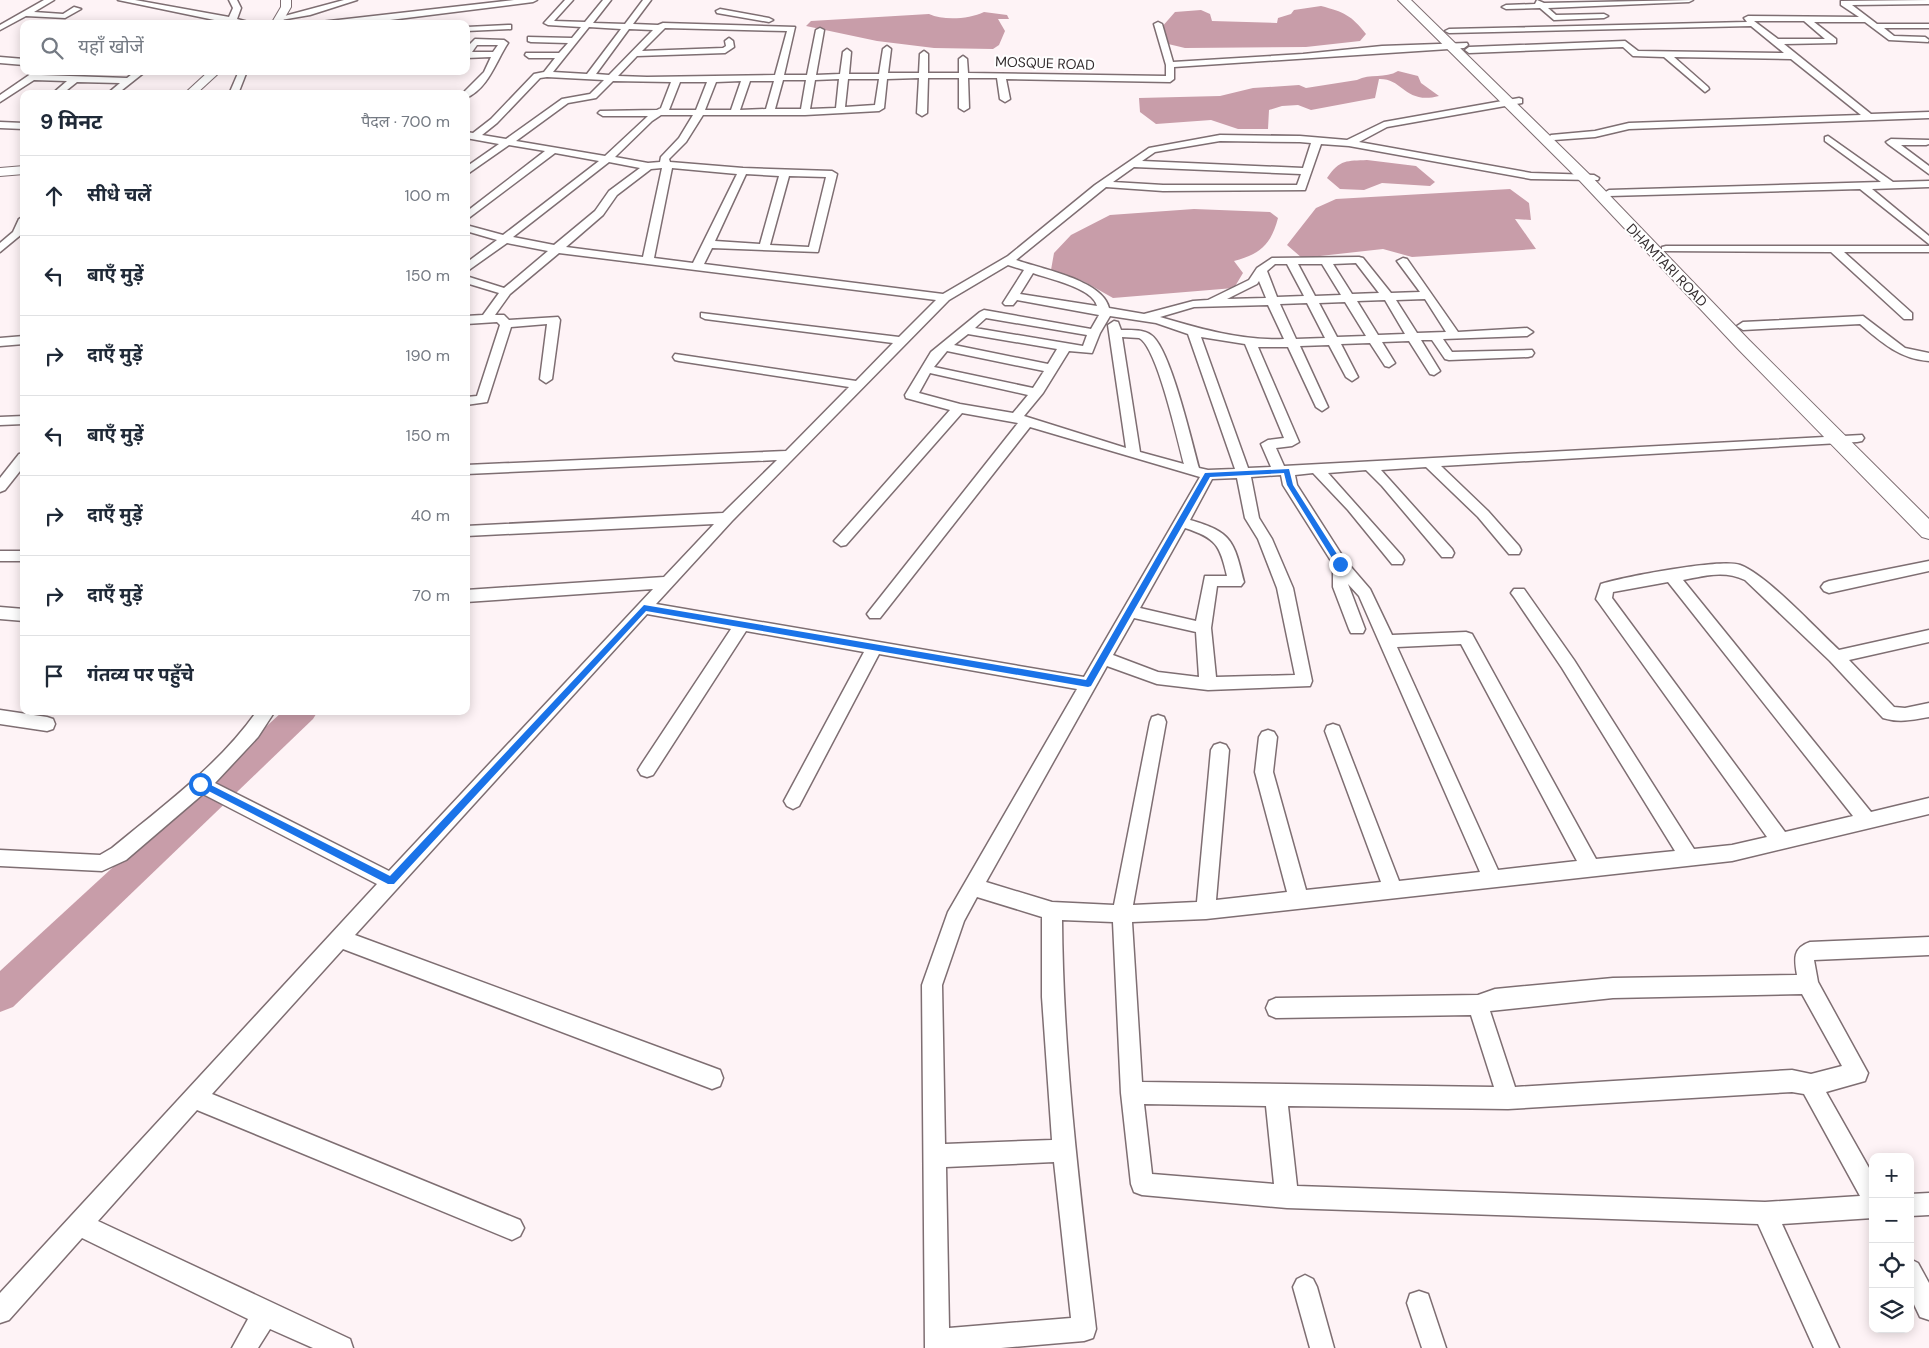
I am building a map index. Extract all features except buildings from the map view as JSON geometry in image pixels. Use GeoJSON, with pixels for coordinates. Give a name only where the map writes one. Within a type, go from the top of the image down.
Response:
{"type":"FeatureCollection","features":[{"type":"Feature","properties":{"kind":"main road","name":"DHAMTARI ROAD"},"geometry":{"type":"LineString","coordinates":[[1404,0],[1459,43],[1514,102],[1590,178],[1742,344],[1929,532]]}},
{"type":"Feature","properties":{"kind":"main road"},"geometry":{"type":"LineString","coordinates":[[1414,0],[1459,43]]}},
{"type":"Feature","properties":{"kind":"main road"},"geometry":{"type":"LineString","coordinates":[[1514,102],[1554,137],[1590,178],[1609,193],[1929,510]]}},
{"type":"Feature","properties":{"kind":"street"},"geometry":{"type":"LineString","coordinates":[[0,28],[50,0]]}},
{"type":"Feature","properties":{"kind":"street"},"geometry":{"type":"LineString","coordinates":[[122,0],[224,20]]}},
{"type":"Feature","properties":{"kind":"street"},"geometry":{"type":"LineString","coordinates":[[230,20],[235,16],[237,8],[233,0]]}},
{"type":"Feature","properties":{"kind":"street"},"geometry":{"type":"LineString","coordinates":[[279,20],[286,7],[286,0]]}},
{"type":"Feature","properties":{"kind":"street"},"geometry":{"type":"LineString","coordinates":[[282,20],[353,0]]}},
{"type":"Feature","properties":{"kind":"street"},"geometry":{"type":"LineString","coordinates":[[470,28],[512,15],[532,0]]}},
{"type":"Feature","properties":{"kind":"street"},"geometry":{"type":"LineString","coordinates":[[569,0],[545,23],[660,28]]}},
{"type":"Feature","properties":{"kind":"street"},"geometry":{"type":"LineString","coordinates":[[470,136],[494,121],[537,76],[547,74],[589,25],[607,0]]}},
{"type":"Feature","properties":{"kind":"street"},"geometry":{"type":"LineString","coordinates":[[589,76],[647,0]]}},
{"type":"Feature","properties":{"kind":"street"},"geometry":{"type":"LineString","coordinates":[[1498,0],[1541,46]]}},
{"type":"Feature","properties":{"kind":"street"},"geometry":{"type":"LineString","coordinates":[[1506,7],[1539,3],[1688,0]]}},
{"type":"Feature","properties":{"kind":"street"},"geometry":{"type":"LineString","coordinates":[[1909,1],[1929,12]]}},
{"type":"Feature","properties":{"kind":"street"},"geometry":{"type":"LineString","coordinates":[[697,43],[704,26],[728,2]]}},
{"type":"Feature","properties":{"kind":"street"},"geometry":{"type":"LineString","coordinates":[[1587,2],[1615,28]]}},
{"type":"Feature","properties":{"kind":"street"},"geometry":{"type":"LineString","coordinates":[[1927,41],[1892,38],[1877,26],[1864,20],[1844,3],[1929,2]]}},
{"type":"Feature","properties":{"kind":"street"},"geometry":{"type":"LineString","coordinates":[[362,20],[497,3],[512,15]]}},
{"type":"Feature","properties":{"kind":"street"},"geometry":{"type":"LineString","coordinates":[[1539,3],[1554,18]]}},
{"type":"Feature","properties":{"kind":"street"},"geometry":{"type":"LineString","coordinates":[[58,20],[77,10]]}},
{"type":"Feature","properties":{"kind":"street"},"geometry":{"type":"LineString","coordinates":[[720,11],[776,21]]}},
{"type":"Feature","properties":{"kind":"street"},"geometry":{"type":"LineString","coordinates":[[25,14],[65,16]]}},
{"type":"Feature","properties":{"kind":"street"},"geometry":{"type":"LineString","coordinates":[[505,37],[512,15]]}},
{"type":"Feature","properties":{"kind":"street"},"geometry":{"type":"LineString","coordinates":[[1538,18],[1604,16]]}},
{"type":"Feature","properties":{"kind":"street"},"geometry":{"type":"LineString","coordinates":[[1864,20],[1748,18],[1868,116]]}},
{"type":"Feature","properties":{"kind":"street"},"geometry":{"type":"LineString","coordinates":[[1776,42],[1832,41],[1806,18]]}},
{"type":"Feature","properties":{"kind":"street"},"geometry":{"type":"LineString","coordinates":[[1158,24],[1170,65],[1303,57],[1459,43],[1541,46],[1625,44],[1636,54],[1793,56]]}},
{"type":"Feature","properties":{"kind":"street"},"geometry":{"type":"LineString","coordinates":[[1459,43],[1524,30],[1753,24]]}},
{"type":"Feature","properties":{"kind":"street"},"geometry":{"type":"LineString","coordinates":[[470,169],[565,101],[593,96],[663,25],[792,30],[770,112]]}},
{"type":"Feature","properties":{"kind":"street"},"geometry":{"type":"LineString","coordinates":[[1877,26],[1929,26]]}},
{"type":"Feature","properties":{"kind":"street"},"geometry":{"type":"LineString","coordinates":[[1907,26],[1927,41]]}},
{"type":"Feature","properties":{"kind":"street"},"geometry":{"type":"LineString","coordinates":[[805,112],[820,30]]}},
{"type":"Feature","properties":{"kind":"street"},"geometry":{"type":"LineString","coordinates":[[531,39],[576,41]]}},
{"type":"Feature","properties":{"kind":"street"},"geometry":{"type":"LineString","coordinates":[[633,54],[671,49],[697,43],[725,50],[730,47],[729,41]]}},
{"type":"Feature","properties":{"kind":"street"},"geometry":{"type":"LineString","coordinates":[[470,48],[474,42],[504,43],[496,54],[488,73],[470,91]]}},
{"type":"Feature","properties":{"kind":"street"},"geometry":{"type":"LineString","coordinates":[[603,113],[805,112],[879,108],[887,50]]}},
{"type":"Feature","properties":{"kind":"street"},"geometry":{"type":"LineString","coordinates":[[840,109],[847,52]]}},
{"type":"Feature","properties":{"kind":"street"},"geometry":{"type":"LineString","coordinates":[[470,54],[496,54]]}},
{"type":"Feature","properties":{"kind":"street"},"geometry":{"type":"LineString","coordinates":[[922,113],[924,54]]}},
{"type":"Feature","properties":{"kind":"street"},"geometry":{"type":"LineString","coordinates":[[1666,54],[1705,89]]}},
{"type":"Feature","properties":{"kind":"street"},"geometry":{"type":"LineString","coordinates":[[529,55],[563,56]]}},
{"type":"Feature","properties":{"kind":"street"},"geometry":{"type":"LineString","coordinates":[[963,59],[964,108]]}},
{"type":"Feature","properties":{"kind":"street"},"geometry":{"type":"LineString","coordinates":[[0,60],[20,62]]}},
{"type":"Feature","properties":{"kind":"street","name":"MOSQUE ROAD"},"geometry":{"type":"LineString","coordinates":[[547,74],[609,78],[677,79],[1001,75],[1170,79],[1170,65]]}},
{"type":"Feature","properties":{"kind":"street"},"geometry":{"type":"LineString","coordinates":[[0,99],[36,75]]}},
{"type":"Feature","properties":{"kind":"street"},"geometry":{"type":"LineString","coordinates":[[116,90],[136,75]]}},
{"type":"Feature","properties":{"kind":"street"},"geometry":{"type":"LineString","coordinates":[[194,90],[211,75]]}},
{"type":"Feature","properties":{"kind":"street"},"geometry":{"type":"LineString","coordinates":[[235,90],[242,75]]}},
{"type":"Feature","properties":{"kind":"street"},"geometry":{"type":"LineString","coordinates":[[1001,75],[1005,99]]}},
{"type":"Feature","properties":{"kind":"street"},"geometry":{"type":"LineString","coordinates":[[32,78],[128,81]]}},
{"type":"Feature","properties":{"kind":"street"},"geometry":{"type":"LineString","coordinates":[[648,261],[668,171],[664,159],[688,136],[701,113],[713,78]]}},
{"type":"Feature","properties":{"kind":"street"},"geometry":{"type":"LineString","coordinates":[[735,112],[747,78]]}},
{"type":"Feature","properties":{"kind":"street"},"geometry":{"type":"LineString","coordinates":[[61,90],[75,79]]}},
{"type":"Feature","properties":{"kind":"street"},"geometry":{"type":"LineString","coordinates":[[470,266],[608,159],[634,136],[649,119],[665,109],[677,79]]}},
{"type":"Feature","properties":{"kind":"street"},"geometry":{"type":"LineString","coordinates":[[1349,143],[1384,125],[1514,102]]}},
{"type":"Feature","properties":{"kind":"street"},"geometry":{"type":"LineString","coordinates":[[1554,137],[1595,134],[1628,126],[1929,115]]}},
{"type":"Feature","properties":{"kind":"street"},"geometry":{"type":"LineString","coordinates":[[0,125],[19,126]]}},
{"type":"Feature","properties":{"kind":"street"},"geometry":{"type":"LineString","coordinates":[[470,136],[648,166],[666,165],[743,171],[832,174],[814,250],[708,244]]}},
{"type":"Feature","properties":{"kind":"street"},"geometry":{"type":"LineString","coordinates":[[0,1311],[339,938],[727,518],[944,298],[1007,261],[1105,184],[1152,150],[1177,144],[1220,138],[1316,140],[1349,143],[1531,176],[1590,178]]}},
{"type":"Feature","properties":{"kind":"street"},"geometry":{"type":"LineString","coordinates":[[1828,139],[1891,185]]}},
{"type":"Feature","properties":{"kind":"street"},"geometry":{"type":"LineString","coordinates":[[1105,184],[1163,188],[1301,188],[1316,140]]}},
{"type":"Feature","properties":{"kind":"street"},"geometry":{"type":"LineString","coordinates":[[1926,142],[1891,142],[1929,171]]}},
{"type":"Feature","properties":{"kind":"street"},"geometry":{"type":"LineString","coordinates":[[470,214],[553,150]]}},
{"type":"Feature","properties":{"kind":"street"},"geometry":{"type":"LineString","coordinates":[[1133,164],[1306,171]]}},
{"type":"Feature","properties":{"kind":"street"},"geometry":{"type":"LineString","coordinates":[[486,319],[506,292],[598,213],[613,193],[648,166]]}},
{"type":"Feature","properties":{"kind":"street"},"geometry":{"type":"LineString","coordinates":[[0,172],[20,170]]}},
{"type":"Feature","properties":{"kind":"street"},"geometry":{"type":"LineString","coordinates":[[697,267],[743,171]]}},
{"type":"Feature","properties":{"kind":"street"},"geometry":{"type":"LineString","coordinates":[[764,248],[785,173]]}},
{"type":"Feature","properties":{"kind":"street"},"geometry":{"type":"LineString","coordinates":[[1915,184],[1929,196]]}},
{"type":"Feature","properties":{"kind":"street"},"geometry":{"type":"LineString","coordinates":[[1609,193],[1929,184]]}},
{"type":"Feature","properties":{"kind":"street"},"geometry":{"type":"LineString","coordinates":[[1863,186],[1929,241]]}},
{"type":"Feature","properties":{"kind":"street"},"geometry":{"type":"LineString","coordinates":[[0,250],[18,233],[20,228]]}},
{"type":"Feature","properties":{"kind":"street"},"geometry":{"type":"LineString","coordinates":[[470,229],[505,239],[556,249],[944,298]]}},
{"type":"Feature","properties":{"kind":"street"},"geometry":{"type":"LineString","coordinates":[[1666,249],[1929,249]]}},
{"type":"Feature","properties":{"kind":"street"},"geometry":{"type":"LineString","coordinates":[[1834,249],[1908,316]]}},
{"type":"Feature","properties":{"kind":"street"},"geometry":{"type":"LineString","coordinates":[[1210,304],[1253,282],[1272,261],[1359,260],[1389,298],[1434,371]]}},
{"type":"Feature","properties":{"kind":"street"},"geometry":{"type":"LineString","coordinates":[[1403,260],[1460,335],[1479,354]]}},
{"type":"Feature","properties":{"kind":"street"},"geometry":{"type":"LineString","coordinates":[[1007,261],[1086,288],[1102,301],[1115,334],[1134,455]]}},
{"type":"Feature","properties":{"kind":"street"},"geometry":{"type":"LineString","coordinates":[[1326,261],[1389,363]]}},
{"type":"Feature","properties":{"kind":"street"},"geometry":{"type":"LineString","coordinates":[[1292,262],[1352,378]]}},
{"type":"Feature","properties":{"kind":"street"},"geometry":{"type":"LineString","coordinates":[[1000,317],[1030,268]]}},
{"type":"Feature","properties":{"kind":"street"},"geometry":{"type":"LineString","coordinates":[[1262,270],[1274,302],[1322,407]]}},
{"type":"Feature","properties":{"kind":"street"},"geometry":{"type":"LineString","coordinates":[[470,281],[506,292]]}},
{"type":"Feature","properties":{"kind":"street"},"geometry":{"type":"LineString","coordinates":[[1145,318],[1192,304],[1389,298],[1428,295]]}},
{"type":"Feature","properties":{"kind":"street"},"geometry":{"type":"LineString","coordinates":[[1013,296],[1145,318],[1193,332],[1264,344],[1527,332]]}},
{"type":"Feature","properties":{"kind":"street"},"geometry":{"type":"LineString","coordinates":[[966,330],[1088,350],[1094,333],[1108,313]]}},
{"type":"Feature","properties":{"kind":"street"},"geometry":{"type":"LineString","coordinates":[[1094,333],[984,314],[935,355],[911,395],[959,408],[1022,420],[1134,455],[1200,473],[1283,471],[1856,438]]}},
{"type":"Feature","properties":{"kind":"street"},"geometry":{"type":"LineString","coordinates":[[705,315],[902,341]]}},
{"type":"Feature","properties":{"kind":"street"},"geometry":{"type":"LineString","coordinates":[[470,320],[500,318],[506,324],[554,320],[546,379]]}},
{"type":"Feature","properties":{"kind":"street"},"geometry":{"type":"LineString","coordinates":[[1743,326],[1863,320],[1899,350],[1915,358],[1929,357]]}},
{"type":"Feature","properties":{"kind":"street"},"geometry":{"type":"LineString","coordinates":[[470,400],[482,399],[506,324]]}},
{"type":"Feature","properties":{"kind":"street"},"geometry":{"type":"LineString","coordinates":[[1103,658],[1158,678],[1208,684],[1304,681],[1285,588],[1265,539],[1252,518],[1243,473],[1193,332]]}},
{"type":"Feature","properties":{"kind":"street"},"geometry":{"type":"LineString","coordinates":[[1052,911],[1052,997],[1064,1151],[1084,1329],[937,1344],[932,985],[954,918],[1181,522],[1200,473],[1152,343],[1143,336],[1115,334]]}},
{"type":"Feature","properties":{"kind":"street"},"geometry":{"type":"LineString","coordinates":[[1435,336],[1449,356],[1528,353]]}},
{"type":"Feature","properties":{"kind":"street"},"geometry":{"type":"LineString","coordinates":[[0,342],[20,340]]}},
{"type":"Feature","properties":{"kind":"street"},"geometry":{"type":"LineString","coordinates":[[1250,341],[1292,442],[1268,444],[1290,485],[1340,564],[1365,593],[1493,879]]}},
{"type":"Feature","properties":{"kind":"street"},"geometry":{"type":"LineString","coordinates":[[875,614],[1022,420],[1065,347]]}},
{"type":"Feature","properties":{"kind":"street"},"geometry":{"type":"LineString","coordinates":[[944,348],[1052,370]]}},
{"type":"Feature","properties":{"kind":"street"},"geometry":{"type":"LineString","coordinates":[[679,357],[859,385]]}},
{"type":"Feature","properties":{"kind":"street"},"geometry":{"type":"LineString","coordinates":[[926,369],[1037,393]]}},
{"type":"Feature","properties":{"kind":"street"},"geometry":{"type":"LineString","coordinates":[[842,541],[959,408]]}},
{"type":"Feature","properties":{"kind":"street"},"geometry":{"type":"LineString","coordinates":[[0,422],[20,420]]}},
{"type":"Feature","properties":{"kind":"street"},"geometry":{"type":"LineString","coordinates":[[470,470],[789,455]]}},
{"type":"Feature","properties":{"kind":"street"},"geometry":{"type":"LineString","coordinates":[[0,487],[20,461]]}},
{"type":"Feature","properties":{"kind":"street"},"geometry":{"type":"LineString","coordinates":[[1429,462],[1483,514],[1514,550]]}},
{"type":"Feature","properties":{"kind":"street"},"geometry":{"type":"LineString","coordinates":[[1369,466],[1387,483],[1447,553]]}},
{"type":"Feature","properties":{"kind":"street"},"geometry":{"type":"LineString","coordinates":[[1317,469],[1397,560]]}},
{"type":"Feature","properties":{"kind":"street"},"geometry":{"type":"LineString","coordinates":[[470,531],[727,518]]}},
{"type":"Feature","properties":{"kind":"street"},"geometry":{"type":"LineString","coordinates":[[1181,522],[1204,529],[1221,537],[1226,543],[1236,582],[1210,580],[1203,628],[1208,684]]}},
{"type":"Feature","properties":{"kind":"street"},"geometry":{"type":"LineString","coordinates":[[0,556],[20,556]]}},
{"type":"Feature","properties":{"kind":"street"},"geometry":{"type":"LineString","coordinates":[[1340,564],[1341,587],[1357,629]]}},
{"type":"Feature","properties":{"kind":"street"},"geometry":{"type":"LineString","coordinates":[[1829,587],[1929,566]]}},
{"type":"Feature","properties":{"kind":"street"},"geometry":{"type":"LineString","coordinates":[[1781,842],[1604,599],[1606,588],[1717,568],[1736,569],[1750,576],[1836,657],[1889,713],[1905,715],[1929,710]]}},
{"type":"Feature","properties":{"kind":"street"},"geometry":{"type":"LineString","coordinates":[[1671,576],[1867,821]]}},
{"type":"Feature","properties":{"kind":"street"},"geometry":{"type":"LineString","coordinates":[[470,596],[668,582]]}},
{"type":"Feature","properties":{"kind":"street"},"geometry":{"type":"LineString","coordinates":[[1519,593],[1568,664],[1690,858]]}},
{"type":"Feature","properties":{"kind":"street"},"geometry":{"type":"LineString","coordinates":[[644,608],[1088,684]]}},
{"type":"Feature","properties":{"kind":"street"},"geometry":{"type":"LineString","coordinates":[[1130,611],[1203,628]]}},
{"type":"Feature","properties":{"kind":"street"},"geometry":{"type":"LineString","coordinates":[[0,613],[20,615]]}},
{"type":"Feature","properties":{"kind":"street"},"geometry":{"type":"LineString","coordinates":[[647,770],[742,624]]}},
{"type":"Feature","properties":{"kind":"street"},"geometry":{"type":"LineString","coordinates":[[1836,657],[1929,636]]}},
{"type":"Feature","properties":{"kind":"street"},"geometry":{"type":"LineString","coordinates":[[1387,641],[1466,638],[1591,869]]}},
{"type":"Feature","properties":{"kind":"street"},"geometry":{"type":"LineString","coordinates":[[793,802],[875,647]]}},
{"type":"Feature","properties":{"kind":"street"},"geometry":{"type":"LineString","coordinates":[[0,858],[102,863],[119,854],[200,784],[245,740],[264,715]]}},
{"type":"Feature","properties":{"kind":"street"},"geometry":{"type":"LineString","coordinates":[[0,717],[47,724]]}},
{"type":"Feature","properties":{"kind":"street"},"geometry":{"type":"LineString","coordinates":[[1158,722],[1122,914],[1132,1094],[1142,1184],[1287,1197],[1765,1213],[1869,1207]]}},
{"type":"Feature","properties":{"kind":"street"},"geometry":{"type":"LineString","coordinates":[[1333,731],[1393,890]]}},
{"type":"Feature","properties":{"kind":"street"},"geometry":{"type":"LineString","coordinates":[[1268,736],[1264,772],[1299,900]]}},
{"type":"Feature","properties":{"kind":"street"},"geometry":{"type":"LineString","coordinates":[[1206,910],[1220,750]]}},
{"type":"Feature","properties":{"kind":"street"},"geometry":{"type":"LineString","coordinates":[[200,784],[391,882]]}},
{"type":"Feature","properties":{"kind":"street"},"geometry":{"type":"LineString","coordinates":[[972,887],[1052,911],[1122,914],[1206,910],[1732,853],[1929,806]]}},
{"type":"Feature","properties":{"kind":"street"},"geometry":{"type":"LineString","coordinates":[[339,938],[712,1078]]}},
{"type":"Feature","properties":{"kind":"street"},"geometry":{"type":"LineString","coordinates":[[1132,1094],[1508,1098],[1792,1081],[1811,1085],[1856,1073],[1808,984],[1804,956],[1810,951],[1929,946]]}},
{"type":"Feature","properties":{"kind":"street"},"geometry":{"type":"LineString","coordinates":[[1276,1008],[1478,1005],[1495,999],[1613,988],[1808,984]]}},
{"type":"Feature","properties":{"kind":"street"},"geometry":{"type":"LineString","coordinates":[[1478,1005],[1508,1098]]}},
{"type":"Feature","properties":{"kind":"street"},"geometry":{"type":"LineString","coordinates":[[1811,1085],[1869,1191]]}},
{"type":"Feature","properties":{"kind":"street"},"geometry":{"type":"LineString","coordinates":[[1276,1095],[1287,1197]]}},
{"type":"Feature","properties":{"kind":"street"},"geometry":{"type":"LineString","coordinates":[[194,1098],[512,1228]]}},
{"type":"Feature","properties":{"kind":"street"},"geometry":{"type":"LineString","coordinates":[[934,1156],[1064,1151]]}},
{"type":"Feature","properties":{"kind":"street"},"geometry":{"type":"LineString","coordinates":[[1914,1205],[1929,1204]]}},
{"type":"Feature","properties":{"kind":"street"},"geometry":{"type":"LineString","coordinates":[[1765,1213],[1827,1348]]}},
{"type":"Feature","properties":{"kind":"street"},"geometry":{"type":"LineString","coordinates":[[79,1224],[265,1314],[341,1348]]}},
{"type":"Feature","properties":{"kind":"street"},"geometry":{"type":"LineString","coordinates":[[1914,1279],[1929,1308]]}},
{"type":"Feature","properties":{"kind":"street"},"geometry":{"type":"LineString","coordinates":[[1305,1287],[1322,1348]]}},
{"type":"Feature","properties":{"kind":"street"},"geometry":{"type":"LineString","coordinates":[[1419,1303],[1434,1348]]}},
{"type":"Feature","properties":{"kind":"street"},"geometry":{"type":"LineString","coordinates":[[244,1348],[265,1314]]}},
{"type":"Feature","properties":{"kind":"shaded area"},"geometry":{"type":"Polygon","coordinates":[[[1321,6],[1346,15],[1356,22],[1366,34],[1360,41],[1306,47],[1185,48],[1164,43],[1161,28],[1175,12],[1201,10],[1210,14],[1212,21],[1277,23],[1278,18],[1291,14],[1294,10],[1321,6]]]}},
{"type":"Feature","properties":{"kind":"shaded area"},"geometry":{"type":"Polygon","coordinates":[[[984,12],[1007,15],[1009,19],[998,19],[1005,31],[999,45],[993,49],[934,48],[877,41],[806,26],[811,21],[929,14],[942,18],[956,18],[984,12]]]}},
{"type":"Feature","properties":{"kind":"shaded area"},"geometry":{"type":"Polygon","coordinates":[[[1398,71],[1418,76],[1421,83],[1439,96],[1419,97],[1411,94],[1394,82],[1379,79],[1375,98],[1311,110],[1298,105],[1282,106],[1269,110],[1268,129],[1238,129],[1211,120],[1156,124],[1140,112],[1139,98],[1220,96],[1253,88],[1299,85],[1306,88],[1388,75],[1398,71]]]}},
{"type":"Feature","properties":{"kind":"shaded area"},"geometry":{"type":"Polygon","coordinates":[[[1367,160],[1416,166],[1435,182],[1430,186],[1382,183],[1364,190],[1340,189],[1327,178],[1336,167],[1344,162],[1367,160]]]}},
{"type":"Feature","properties":{"kind":"shaded area"},"geometry":{"type":"Polygon","coordinates":[[[1510,189],[1529,203],[1531,220],[1515,219],[1536,249],[1412,257],[1383,249],[1302,258],[1287,245],[1316,208],[1336,199],[1510,189]]]}},
{"type":"Feature","properties":{"kind":"shaded area"},"geometry":{"type":"Polygon","coordinates":[[[1194,209],[1270,212],[1278,218],[1272,235],[1263,247],[1251,255],[1234,261],[1243,273],[1234,288],[1113,298],[1083,281],[1051,270],[1054,253],[1071,235],[1110,215],[1194,209]]]}},
{"type":"Feature","properties":{"kind":"waterway"},"geometry":{"type":"LineString","coordinates":[[0,995],[299,715]]}},
{"type":"Feature","properties":{"kind":"route"},"geometry":{"type":"LineString","coordinates":[[200,784],[391,882],[644,608],[1088,684],[1208,475],[1286,470],[1290,485],[1340,564]]}}]}
